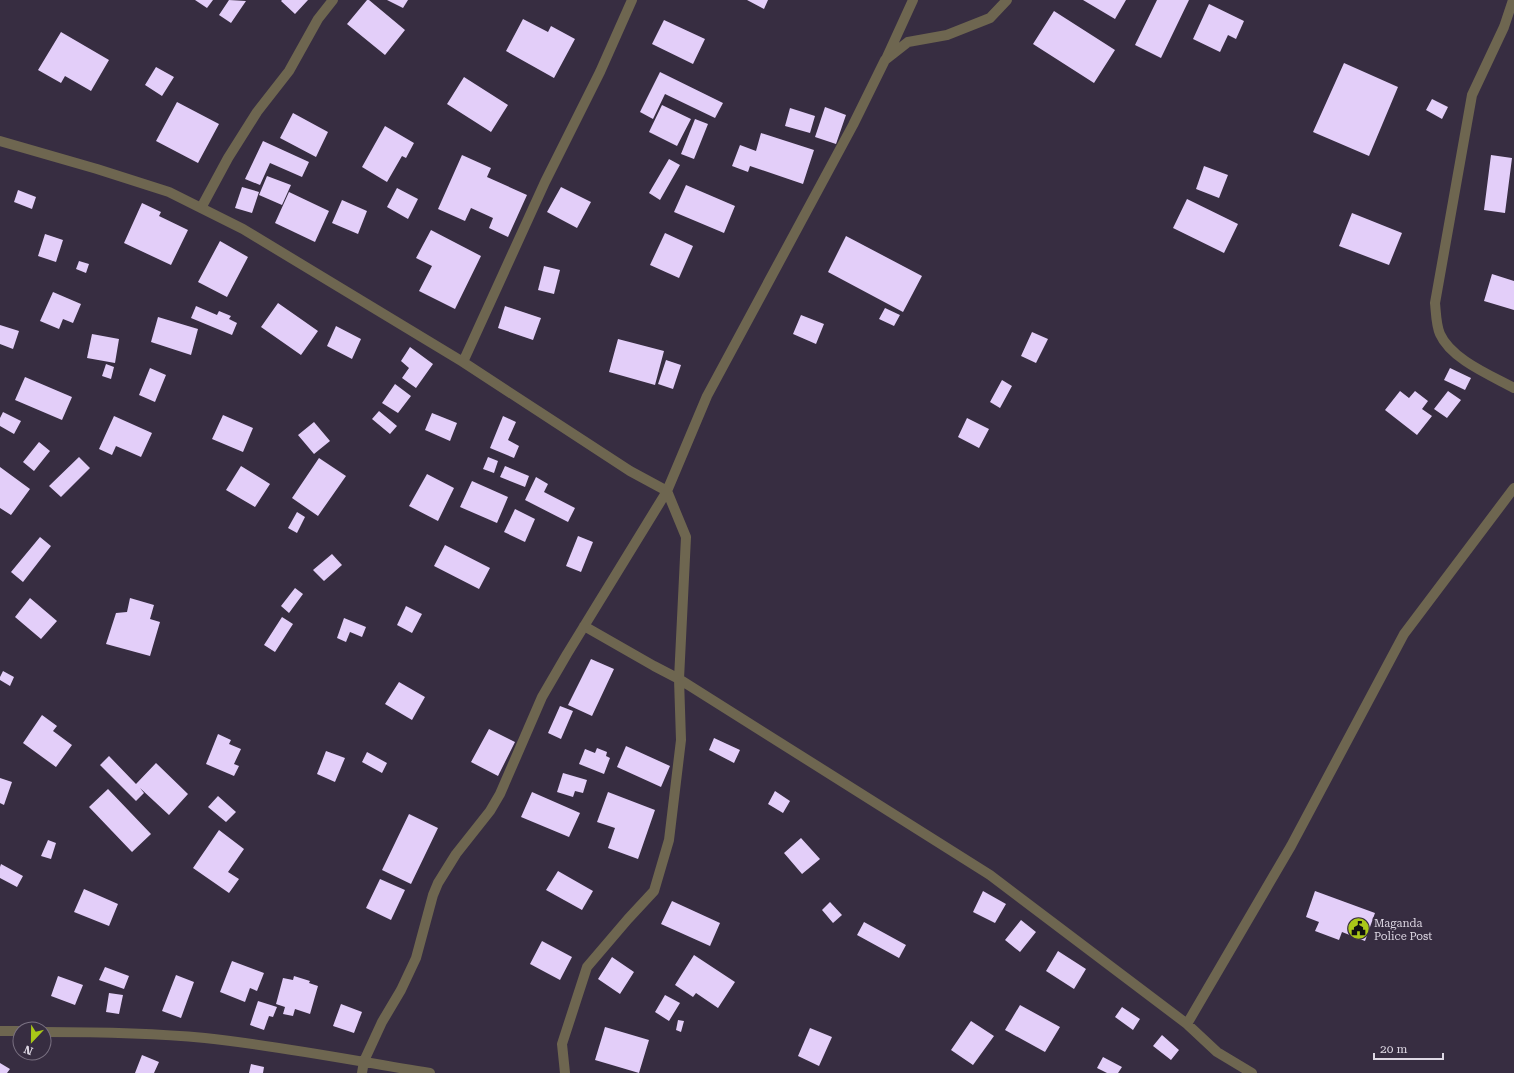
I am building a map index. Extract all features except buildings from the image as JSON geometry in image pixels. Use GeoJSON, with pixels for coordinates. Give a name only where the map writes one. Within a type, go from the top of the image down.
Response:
{"type":"FeatureCollection","features":[{"type":"Feature","properties":{"kind":"street"},"geometry":{"type":"LineString","coordinates":[[201,208],[236,145],[257,112],[289,71],[318,18],[333,0]]}},
{"type":"Feature","properties":{"kind":"street"},"geometry":{"type":"LineString","coordinates":[[463,362],[545,182],[600,72],[632,0]]}},
{"type":"Feature","properties":{"kind":"street"},"geometry":{"type":"LineString","coordinates":[[362,1073],[364,1061],[382,1022],[401,990],[416,958],[433,895],[438,883],[456,854],[490,811],[500,794],[542,697],[667,491],[707,396],[853,125],[913,0]]}},
{"type":"Feature","properties":{"kind":"street"},"geometry":{"type":"LineString","coordinates":[[885,60],[908,42],[947,35],[990,18],[1007,0]]}},
{"type":"Feature","properties":{"kind":"street"},"geometry":{"type":"LineString","coordinates":[[1513,0],[1504,27],[1472,95],[1435,303],[1439,333],[1448,348],[1467,362],[1514,388]]}},
{"type":"Feature","properties":{"kind":"street"},"geometry":{"type":"LineString","coordinates":[[0,141],[97,169],[169,192],[243,229],[463,362],[630,471],[667,491],[686,537],[680,679],[680,740],[669,840],[654,891],[587,967],[562,1044],[565,1073]]}},
{"type":"Feature","properties":{"kind":"street"},"geometry":{"type":"LineString","coordinates":[[1187,1024],[1291,846],[1404,634],[1514,488]]}},
{"type":"Feature","properties":{"kind":"street"},"geometry":{"type":"LineString","coordinates":[[584,626],[680,679],[990,875],[1187,1024],[1218,1052],[1252,1073]]}},
{"type":"Feature","properties":{"kind":"street"},"geometry":{"type":"LineString","coordinates":[[0,1031],[12,1031]]}},
{"type":"Feature","properties":{"kind":"street"},"geometry":{"type":"LineString","coordinates":[[52,1032],[140,1033],[206,1039],[364,1061],[430,1073]]}},
{"type":"Feature","properties":{"kind":"place","name":"Maganda Police Post"},"geometry":{"type":"Point","coordinates":[1358,929]}}]}
